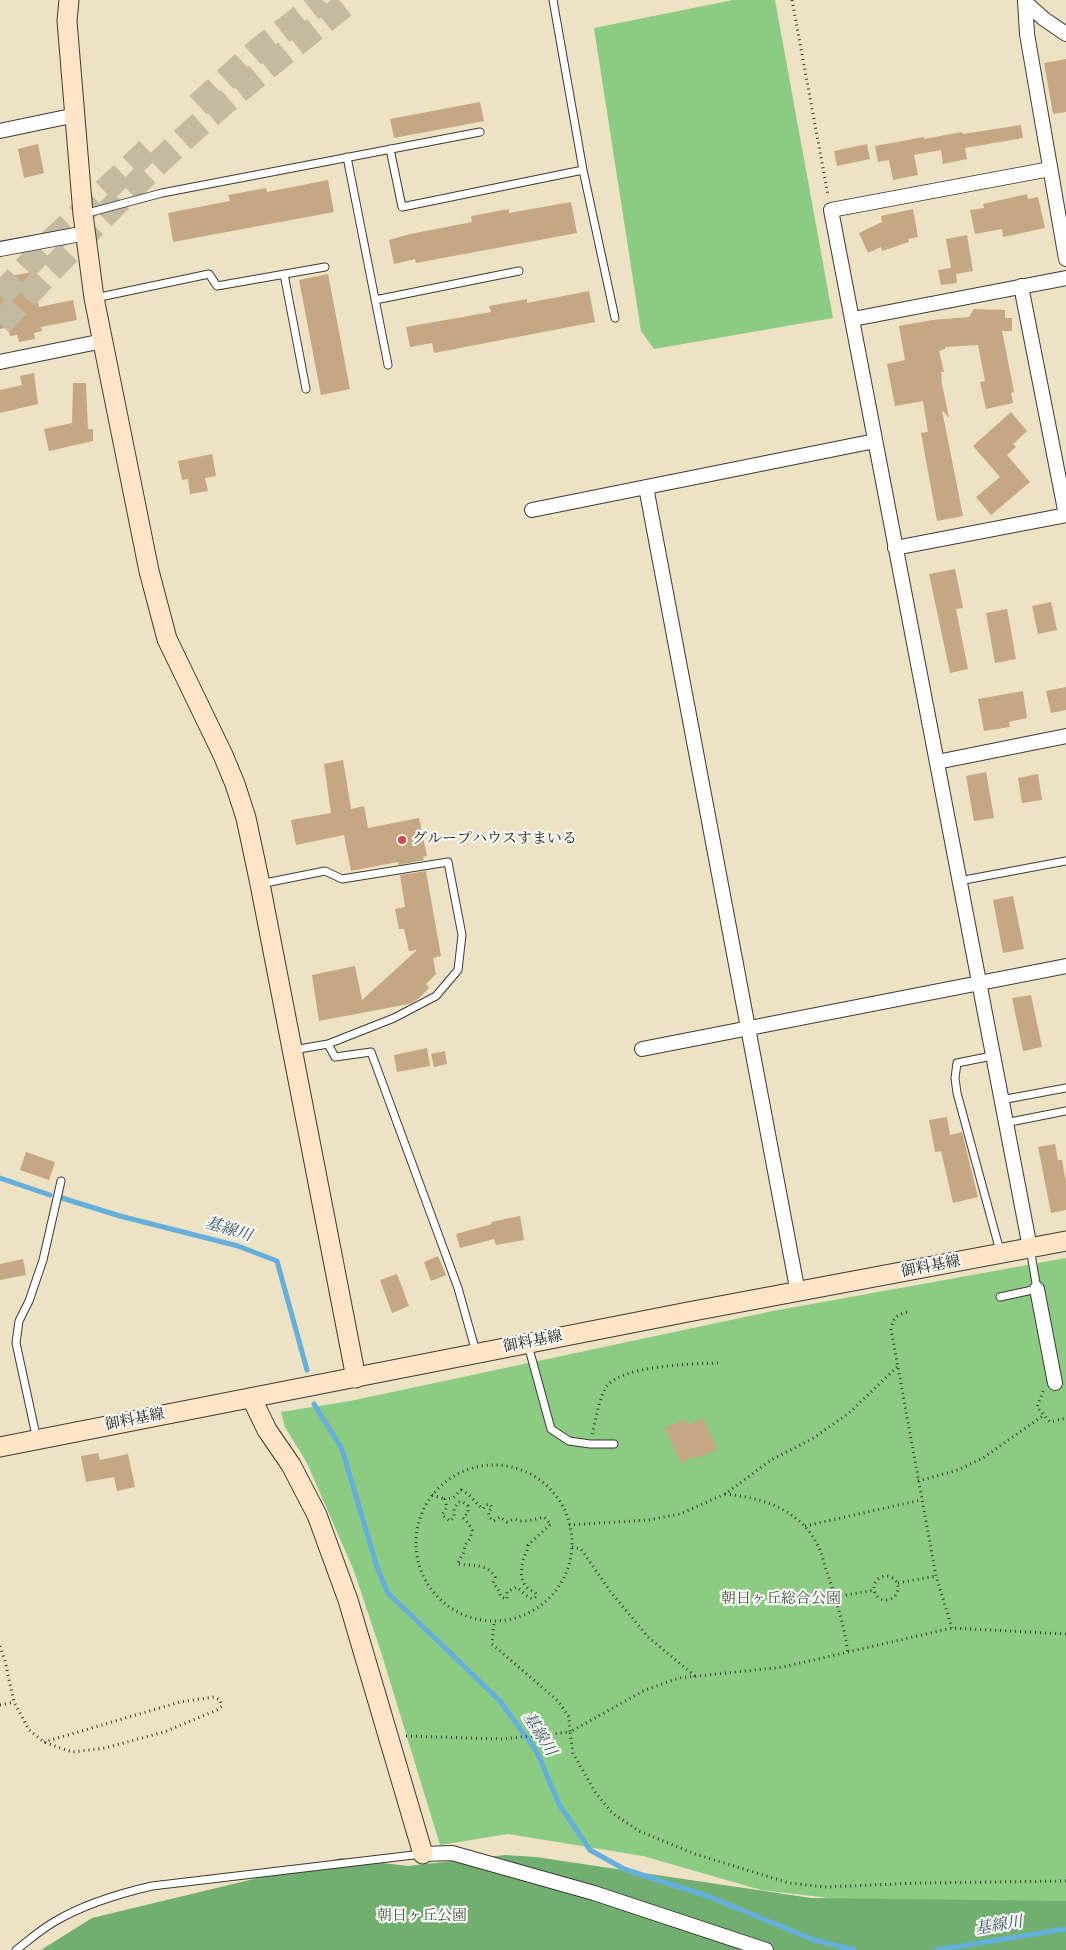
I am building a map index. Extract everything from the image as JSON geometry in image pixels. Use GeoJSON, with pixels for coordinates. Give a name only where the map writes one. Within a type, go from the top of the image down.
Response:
{"type":"FeatureCollection","features":[{"type":"Feature","properties":{"kind":"street"},"geometry":{"type":"LineString","coordinates":[[69,0],[67,21],[85,223],[94,298],[149,571],[165,631],[235,784],[246,818],[356,1378]]}},
{"type":"Feature","properties":{"kind":"street"},"geometry":{"type":"LineString","coordinates":[[1025,1],[1044,19],[1066,34]]}},
{"type":"Feature","properties":{"kind":"street"},"geometry":{"type":"LineString","coordinates":[[1025,1],[1027,34],[1066,259]]}},
{"type":"Feature","properties":{"kind":"street"},"geometry":{"type":"LineString","coordinates":[[0,131],[76,115]]}},
{"type":"Feature","properties":{"kind":"street"},"geometry":{"type":"LineString","coordinates":[[1030,1248],[831,210],[1050,169]]}},
{"type":"Feature","properties":{"kind":"street"},"geometry":{"type":"LineString","coordinates":[[0,249],[85,223]]}},
{"type":"Feature","properties":{"kind":"street"},"geometry":{"type":"LineString","coordinates":[[853,319],[1066,278]]}},
{"type":"Feature","properties":{"kind":"street"},"geometry":{"type":"LineString","coordinates":[[895,548],[1066,515],[1021,286]]}},
{"type":"Feature","properties":{"kind":"street"},"geometry":{"type":"LineString","coordinates":[[0,362],[103,341]]}},
{"type":"Feature","properties":{"kind":"street"},"geometry":{"type":"LineString","coordinates":[[532,510],[875,441]]}},
{"type":"Feature","properties":{"kind":"street"},"geometry":{"type":"LineString","coordinates":[[646,487],[798,1292]]}},
{"type":"Feature","properties":{"kind":"street"},"geometry":{"type":"LineString","coordinates":[[937,762],[1066,736]]}},
{"type":"Feature","properties":{"kind":"street"},"geometry":{"type":"LineString","coordinates":[[642,1049],[1066,966]]}},
{"type":"Feature","properties":{"kind":"street","name":"御料基線"},"geometry":{"type":"LineString","coordinates":[[0,1447],[688,1312],[1066,1241]]}},
{"type":"Feature","properties":{"kind":"street"},"geometry":{"type":"LineString","coordinates":[[1037,1289],[1055,1383]]}},
{"type":"Feature","properties":{"kind":"street"},"geometry":{"type":"LineString","coordinates":[[252,1399],[267,1430],[291,1465],[317,1515],[348,1600],[423,1854],[452,1854],[575,1888],[766,1950]]}},
{"type":"Feature","properties":{"kind":"lane"},"geometry":{"type":"LineString","coordinates":[[553,0],[583,170],[615,318]]}},
{"type":"Feature","properties":{"kind":"lane"},"geometry":{"type":"LineString","coordinates":[[85,223],[162,193],[480,132]]}},
{"type":"Feature","properties":{"kind":"lane"},"geometry":{"type":"LineString","coordinates":[[390,149],[402,206],[583,170]]}},
{"type":"Feature","properties":{"kind":"lane"},"geometry":{"type":"LineString","coordinates":[[347,157],[388,365]]}},
{"type":"Feature","properties":{"kind":"lane"},"geometry":{"type":"LineString","coordinates":[[94,298],[209,274],[217,286],[325,267]]}},
{"type":"Feature","properties":{"kind":"lane"},"geometry":{"type":"LineString","coordinates":[[375,300],[518,271]]}},
{"type":"Feature","properties":{"kind":"lane"},"geometry":{"type":"LineString","coordinates":[[284,274],[306,389]]}},
{"type":"Feature","properties":{"kind":"lane"},"geometry":{"type":"LineString","coordinates":[[959,881],[1066,861]]}},
{"type":"Feature","properties":{"kind":"lane"},"geometry":{"type":"LineString","coordinates":[[260,884],[325,871],[342,879],[448,862],[462,935],[458,970],[436,996],[394,1018],[328,1044],[293,1050]]}},
{"type":"Feature","properties":{"kind":"lane"},"geometry":{"type":"LineString","coordinates":[[328,1044],[335,1057],[371,1052],[458,1288],[477,1354]]}},
{"type":"Feature","properties":{"kind":"lane"},"geometry":{"type":"LineString","coordinates":[[992,1056],[957,1064],[955,1078],[957,1093],[1001,1254]]}},
{"type":"Feature","properties":{"kind":"lane"},"geometry":{"type":"LineString","coordinates":[[1001,1100],[1066,1088]]}},
{"type":"Feature","properties":{"kind":"lane"},"geometry":{"type":"LineString","coordinates":[[1005,1123],[1066,1111]]}},
{"type":"Feature","properties":{"kind":"lane"},"geometry":{"type":"LineString","coordinates":[[38,1440],[16,1343],[19,1321],[29,1301],[43,1260],[61,1181]]}},
{"type":"Feature","properties":{"kind":"lane"},"geometry":{"type":"LineString","coordinates":[[1000,1297],[1037,1289],[1030,1248]]}},
{"type":"Feature","properties":{"kind":"lane"},"geometry":{"type":"LineString","coordinates":[[528,1344],[551,1429],[570,1441],[590,1444],[614,1444]]}},
{"type":"Feature","properties":{"kind":"lane"},"geometry":{"type":"LineString","coordinates":[[16,1950],[52,1922],[113,1895],[152,1886],[423,1854]]}},
{"type":"Feature","properties":{"kind":"path"},"geometry":{"type":"LineString","coordinates":[[792,0],[831,210]]}},
{"type":"Feature","properties":{"kind":"path"},"geometry":{"type":"LineString","coordinates":[[907,1312],[898,1315],[893,1320],[891,1328],[936,1576],[952,1628]]}},
{"type":"Feature","properties":{"kind":"path"},"geometry":{"type":"LineString","coordinates":[[590,1444],[605,1388],[621,1375],[666,1366],[718,1363]]}},
{"type":"Feature","properties":{"kind":"path"},"geometry":{"type":"LineString","coordinates":[[569,1525],[648,1520],[680,1514],[725,1494],[771,1460],[812,1439],[849,1413],[897,1367]]}},
{"type":"Feature","properties":{"kind":"path"},"geometry":{"type":"LineString","coordinates":[[1055,1383],[1044,1385],[1037,1406],[1050,1422],[1066,1418]]}},
{"type":"Feature","properties":{"kind":"path"},"geometry":{"type":"LineString","coordinates":[[918,1481],[958,1470],[983,1458],[1044,1415]]}},
{"type":"Feature","properties":{"kind":"path"},"geometry":{"type":"LineString","coordinates":[[504,1465],[530,1473],[552,1490],[566,1513],[569,1525],[572,1539],[569,1566],[557,1590],[539,1607],[518,1618],[494,1622],[470,1618],[448,1606],[431,1589],[420,1567],[416,1543],[420,1519],[432,1495],[452,1476],[478,1466],[504,1465]]}},
{"type":"Feature","properties":{"kind":"path"},"geometry":{"type":"LineString","coordinates":[[432,1495],[445,1499],[457,1496],[461,1490],[472,1496],[476,1503],[483,1508],[490,1504],[492,1508],[488,1512],[490,1518],[494,1521],[500,1517],[508,1522],[514,1519],[520,1521],[544,1517],[548,1519],[551,1524],[528,1545],[528,1550],[522,1563],[522,1582],[535,1592],[536,1596],[533,1599],[525,1596],[522,1590],[516,1587],[507,1592],[507,1600],[501,1597],[493,1583],[495,1577],[492,1571],[486,1568],[457,1564],[464,1552],[465,1545],[470,1539],[472,1530],[463,1518],[468,1513],[468,1506],[463,1502],[458,1502],[454,1509],[454,1517],[450,1521],[442,1516],[447,1507],[445,1499]]}},
{"type":"Feature","properties":{"kind":"path"},"geometry":{"type":"LineString","coordinates":[[725,1494],[771,1503],[805,1526],[818,1546],[836,1597],[848,1653]]}},
{"type":"Feature","properties":{"kind":"path"},"geometry":{"type":"LineString","coordinates":[[805,1526],[921,1500]]}},
{"type":"Feature","properties":{"kind":"path"},"geometry":{"type":"LineString","coordinates":[[572,1547],[581,1549],[610,1591],[648,1637],[696,1677]]}},
{"type":"Feature","properties":{"kind":"path"},"geometry":{"type":"LineString","coordinates":[[889,1575],[898,1583],[898,1591],[890,1600],[878,1597],[874,1590],[875,1582],[881,1576],[889,1575]]}},
{"type":"Feature","properties":{"kind":"path"},"geometry":{"type":"LineString","coordinates":[[898,1583],[936,1576]]}},
{"type":"Feature","properties":{"kind":"path"},"geometry":{"type":"LineString","coordinates":[[836,1597],[874,1590]]}},
{"type":"Feature","properties":{"kind":"path"},"geometry":{"type":"LineString","coordinates":[[494,1622],[492,1644],[558,1701],[569,1717],[573,1753],[595,1792],[612,1813],[639,1831],[695,1854],[789,1882],[825,1887],[1066,1881]]}},
{"type":"Feature","properties":{"kind":"path"},"geometry":{"type":"LineString","coordinates":[[389,1736],[515,1738],[570,1732],[645,1690],[679,1678],[783,1667],[952,1628],[1066,1634]]}},
{"type":"Feature","properties":{"kind":"path"},"geometry":{"type":"LineString","coordinates":[[0,1646],[6,1661],[14,1702],[29,1730],[44,1742],[73,1752],[104,1748],[164,1732],[217,1710],[222,1706],[220,1700],[214,1697],[180,1702],[44,1742]]}},
{"type":"Feature","properties":{"kind":"path"},"geometry":{"type":"LineString","coordinates":[[0,1705],[14,1702]]}},
{"type":"Feature","properties":{"kind":"green space"},"geometry":{"type":"Polygon","coordinates":[[[733,0],[775,0],[833,318],[654,349],[641,331],[594,28],[733,0]]]}},
{"type":"Feature","properties":{"kind":"green space","name":"朝日ヶ丘総合公園"},"geometry":{"type":"Polygon","coordinates":[[[1066,1258],[1066,1903],[880,1904],[761,1890],[643,1856],[508,1834],[440,1845],[381,1652],[354,1571],[307,1463],[285,1427],[281,1412],[350,1401],[773,1311],[1066,1258]]]}},
{"type":"Feature","properties":{"kind":"green space","name":"朝日ヶ丘公園"},"geometry":{"type":"Polygon","coordinates":[[[505,1855],[536,1857],[811,1898],[1066,1901],[1066,1950],[41,1950],[92,1918],[341,1858],[408,1866],[505,1855]]]}},
{"type":"Feature","properties":{"kind":"building"},"geometry":{"type":"Polygon","coordinates":[[[1066,59],[1066,112],[1053,114],[1044,63],[1066,59]]]}},
{"type":"Feature","properties":{"kind":"building"},"geometry":{"type":"Polygon","coordinates":[[[480,102],[484,121],[394,138],[390,119],[480,102]]]}},
{"type":"Feature","properties":{"kind":"building"},"geometry":{"type":"Polygon","coordinates":[[[1021,125],[1023,138],[965,148],[967,159],[943,164],[941,150],[914,155],[918,175],[893,180],[889,160],[878,162],[875,146],[924,137],[924,139],[1021,125]]]}},
{"type":"Feature","properties":{"kind":"building"},"geometry":{"type":"Polygon","coordinates":[[[38,144],[44,173],[24,178],[18,149],[38,144]]]}},
{"type":"Feature","properties":{"kind":"building"},"geometry":{"type":"Polygon","coordinates":[[[867,144],[870,159],[837,166],[834,151],[867,144]]]}},
{"type":"Feature","properties":{"kind":"building"},"geometry":{"type":"Polygon","coordinates":[[[328,180],[334,212],[173,242],[168,213],[230,201],[228,195],[266,188],[267,192],[328,180]]]}},
{"type":"Feature","properties":{"kind":"building"},"geometry":{"type":"Polygon","coordinates":[[[1027,194],[1028,199],[1038,197],[1045,228],[1003,237],[1002,229],[975,234],[970,210],[984,208],[983,204],[1027,194]]]}},
{"type":"Feature","properties":{"kind":"building"},"geometry":{"type":"Polygon","coordinates":[[[571,202],[577,233],[416,263],[415,259],[394,264],[389,240],[472,222],[471,216],[509,209],[509,213],[571,202]]]}},
{"type":"Feature","properties":{"kind":"building"},"geometry":{"type":"Polygon","coordinates":[[[913,209],[918,237],[908,239],[909,242],[882,251],[881,247],[868,253],[859,233],[882,222],[881,216],[913,209]]]}},
{"type":"Feature","properties":{"kind":"building"},"geometry":{"type":"Polygon","coordinates":[[[967,235],[973,271],[956,274],[957,283],[941,285],[938,270],[951,268],[946,239],[967,235]]]}},
{"type":"Feature","properties":{"kind":"building"},"geometry":{"type":"Polygon","coordinates":[[[32,272],[39,307],[73,300],[77,320],[41,327],[42,331],[34,333],[35,339],[19,342],[17,335],[10,336],[8,327],[0,329],[0,278],[32,272]]]}},
{"type":"Feature","properties":{"kind":"building"},"geometry":{"type":"Polygon","coordinates":[[[328,274],[350,389],[321,395],[299,280],[328,274]]]}},
{"type":"Feature","properties":{"kind":"building"},"geometry":{"type":"Polygon","coordinates":[[[589,291],[595,322],[434,353],[432,343],[410,347],[406,327],[491,312],[489,306],[527,299],[527,303],[589,291]]]}},
{"type":"Feature","properties":{"kind":"building"},"geometry":{"type":"Polygon","coordinates":[[[974,309],[1005,310],[1005,318],[1012,318],[1012,331],[1002,331],[1014,392],[1011,393],[1013,403],[986,409],[980,382],[985,381],[978,345],[945,347],[945,349],[939,351],[944,372],[941,372],[942,384],[949,418],[942,410],[963,516],[937,521],[921,433],[928,432],[923,401],[895,406],[887,364],[905,360],[899,326],[932,320],[969,317],[974,309]]]}},
{"type":"Feature","properties":{"kind":"building"},"geometry":{"type":"Polygon","coordinates":[[[34,373],[38,404],[0,413],[0,390],[22,385],[20,376],[34,373]]]}},
{"type":"Feature","properties":{"kind":"building"},"geometry":{"type":"Polygon","coordinates":[[[73,383],[86,383],[88,429],[93,429],[93,441],[49,451],[44,429],[72,423],[73,383]]]}},
{"type":"Feature","properties":{"kind":"building"},"geometry":{"type":"Polygon","coordinates":[[[1011,412],[1027,431],[1013,444],[1016,447],[1007,455],[1030,482],[991,515],[976,497],[1000,477],[973,446],[1011,412]]]}},
{"type":"Feature","properties":{"kind":"building"},"geometry":{"type":"Polygon","coordinates":[[[212,454],[216,476],[205,478],[208,491],[190,494],[188,479],[182,480],[178,461],[212,454]]]}},
{"type":"Feature","properties":{"kind":"building"},"geometry":{"type":"Polygon","coordinates":[[[955,569],[963,608],[956,609],[968,669],[950,673],[929,574],[955,569]]]}},
{"type":"Feature","properties":{"kind":"building"},"geometry":{"type":"Polygon","coordinates":[[[1051,602],[1057,630],[1038,634],[1032,606],[1051,602]]]}},
{"type":"Feature","properties":{"kind":"building"},"geometry":{"type":"Polygon","coordinates":[[[1007,609],[1016,659],[995,663],[986,613],[1007,609]]]}},
{"type":"Feature","properties":{"kind":"building"},"geometry":{"type":"Polygon","coordinates":[[[1066,687],[1066,710],[1051,713],[1046,691],[1066,687]]]}},
{"type":"Feature","properties":{"kind":"building"},"geometry":{"type":"Polygon","coordinates":[[[1023,691],[1027,718],[1009,722],[1010,727],[984,731],[978,699],[1023,691]]]}},
{"type":"Feature","properties":{"kind":"building","name":"グループハウスすまいる"},"geometry":{"type":"Polygon","coordinates":[[[343,760],[351,809],[364,806],[368,828],[419,818],[427,856],[423,857],[424,860],[399,865],[398,862],[351,871],[344,835],[296,845],[291,820],[331,813],[324,764],[343,760]]]}},
{"type":"Feature","properties":{"kind":"building"},"geometry":{"type":"Polygon","coordinates":[[[986,772],[994,818],[974,821],[966,776],[986,772]]]}},
{"type":"Feature","properties":{"kind":"building"},"geometry":{"type":"Polygon","coordinates":[[[1038,774],[1042,800],[1022,803],[1018,778],[1038,774]]]}},
{"type":"Feature","properties":{"kind":"building"},"geometry":{"type":"Polygon","coordinates":[[[426,871],[441,956],[433,958],[436,974],[426,984],[429,988],[418,999],[409,1004],[319,1021],[312,975],[355,966],[362,1000],[417,950],[409,951],[404,929],[399,929],[395,909],[405,907],[400,875],[426,871]]]}},
{"type":"Feature","properties":{"kind":"building"},"geometry":{"type":"Polygon","coordinates":[[[1013,896],[1024,949],[1003,953],[993,900],[1013,896]]]}},
{"type":"Feature","properties":{"kind":"building"},"geometry":{"type":"Polygon","coordinates":[[[1031,995],[1042,1047],[1023,1051],[1012,998],[1031,995]]]}},
{"type":"Feature","properties":{"kind":"building"},"geometry":{"type":"Polygon","coordinates":[[[427,1048],[430,1066],[397,1072],[394,1055],[427,1048]]]}},
{"type":"Feature","properties":{"kind":"building"},"geometry":{"type":"Polygon","coordinates":[[[445,1051],[447,1064],[434,1067],[431,1054],[445,1051]]]}},
{"type":"Feature","properties":{"kind":"building"},"geometry":{"type":"Polygon","coordinates":[[[947,1117],[950,1135],[962,1132],[978,1197],[953,1203],[941,1151],[935,1152],[929,1120],[947,1117]]]}},
{"type":"Feature","properties":{"kind":"building"},"geometry":{"type":"Polygon","coordinates":[[[1055,1144],[1058,1160],[1062,1160],[1066,1182],[1066,1210],[1051,1213],[1038,1147],[1055,1144]]]}},
{"type":"Feature","properties":{"kind":"building"},"geometry":{"type":"Polygon","coordinates":[[[26,1152],[55,1162],[49,1180],[20,1170],[26,1152]]]}},
{"type":"Feature","properties":{"kind":"building"},"geometry":{"type":"Polygon","coordinates":[[[520,1216],[524,1240],[496,1245],[494,1239],[460,1248],[456,1234],[492,1224],[491,1222],[520,1216]]]}},
{"type":"Feature","properties":{"kind":"building"},"geometry":{"type":"Polygon","coordinates":[[[438,1256],[446,1275],[431,1281],[424,1262],[438,1256]]]}},
{"type":"Feature","properties":{"kind":"building"},"geometry":{"type":"Polygon","coordinates":[[[23,1259],[26,1275],[0,1280],[0,1264],[23,1259]]]}},
{"type":"Feature","properties":{"kind":"building"},"geometry":{"type":"Polygon","coordinates":[[[397,1274],[409,1306],[392,1313],[380,1280],[397,1274]]]}},
{"type":"Feature","properties":{"kind":"building"},"geometry":{"type":"Polygon","coordinates":[[[703,1418],[717,1449],[698,1458],[696,1456],[681,1463],[665,1428],[685,1419],[688,1425],[703,1418]]]}},
{"type":"Feature","properties":{"kind":"building"},"geometry":{"type":"Polygon","coordinates":[[[98,1453],[100,1460],[128,1454],[135,1487],[117,1491],[114,1477],[86,1482],[81,1456],[98,1453]]]}},
{"type":"Feature","properties":{"kind":"waterway","name":"基線川"},"geometry":{"type":"LineString","coordinates":[[0,1178],[50,1195]]}},
{"type":"Feature","properties":{"kind":"waterway","name":"基線川"},"geometry":{"type":"LineString","coordinates":[[62,1198],[120,1216],[238,1246],[277,1261],[307,1370]]}},
{"type":"Feature","properties":{"kind":"waterway","name":"基線川"},"geometry":{"type":"LineString","coordinates":[[314,1404],[342,1449],[377,1567],[388,1593],[499,1700],[536,1750],[559,1804],[590,1850],[624,1869],[710,1897],[814,1940],[854,1950]]}},
{"type":"Feature","properties":{"kind":"waterway","name":"基線川"},"geometry":{"type":"LineString","coordinates":[[936,1950],[1066,1929]]}},
{"type":"Feature","properties":{"kind":"tunnel"},"geometry":{"type":"LineString","coordinates":[[198,105],[257,51],[323,0]]}},
{"type":"Feature","properties":{"kind":"tunnel"},"geometry":{"type":"LineString","coordinates":[[0,324],[86,234],[176,146],[240,89],[351,0]]}},
{"type":"Feature","properties":{"kind":"tunnel"},"geometry":{"type":"LineString","coordinates":[[0,296],[42,250],[148,150]]}},
{"type":"Feature","properties":{"kind":"place","name":"グループハウスすまいる"},"geometry":{"type":"Point","coordinates":[402,840]}}]}
